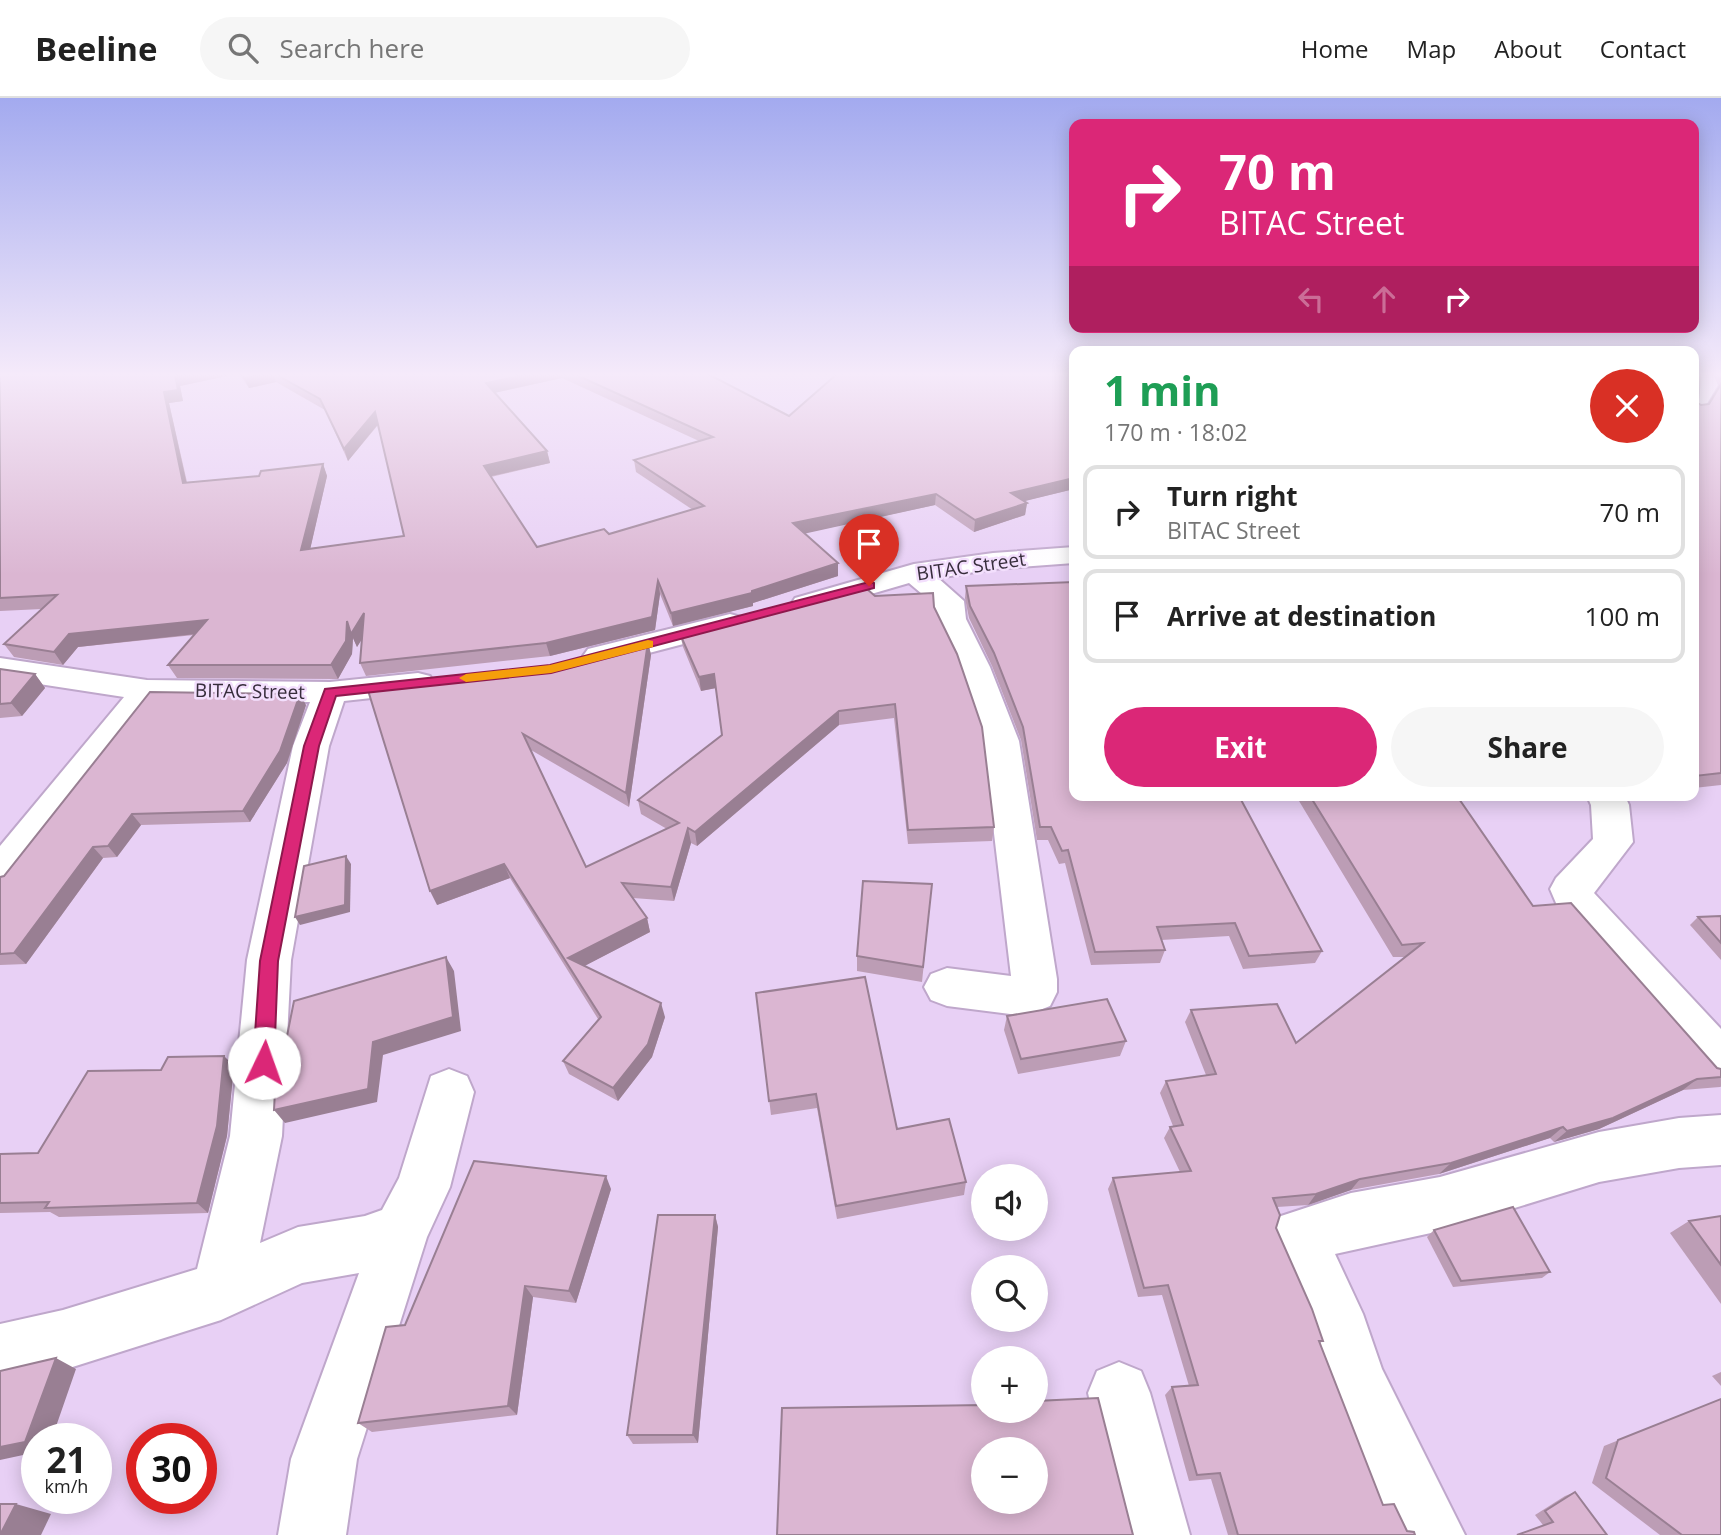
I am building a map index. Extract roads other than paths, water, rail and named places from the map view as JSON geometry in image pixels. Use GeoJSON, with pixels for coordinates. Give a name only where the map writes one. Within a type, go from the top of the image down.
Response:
{"type":"FeatureCollection","features":[{"type":"Feature","properties":{"kind":"street","name":"BITAC Street"},"geometry":{"type":"LineString","coordinates":[[577,662],[914,573],[993,561],[1069,555]]}},
{"type":"Feature","properties":{"kind":"street"},"geometry":{"type":"LineString","coordinates":[[914,573],[949,601],[951,619],[974,667],[1001,741],[1034,979],[1034,992],[1025,997],[947,987]]}},
{"type":"Feature","properties":{"kind":"street","name":"BITAC Street"},"geometry":{"type":"LineString","coordinates":[[0,668],[146,690],[330,692],[440,681]]}},
{"type":"Feature","properties":{"kind":"street"},"geometry":{"type":"LineString","coordinates":[[0,874],[146,690]]}},
{"type":"Feature","properties":{"kind":"street"},"geometry":{"type":"LineString","coordinates":[[221,1291],[256,1136],[264,1063],[269,961],[311,746],[330,692]]}},
{"type":"Feature","properties":{"kind":"street"},"geometry":{"type":"LineString","coordinates":[[1608,801],[1613,842],[1582,880],[1571,889],[1574,900],[1721,1063]]}},
{"type":"Feature","properties":{"kind":"street"},"geometry":{"type":"LineString","coordinates":[[312,1535],[324,1459],[379,1303],[401,1231],[423,1187],[449,1092]]}},
{"type":"Feature","properties":{"kind":"street"},"geometry":{"type":"LineString","coordinates":[[1431,1535],[1356,1383],[1333,1314],[1298,1237],[1350,1221],[1440,1204],[1598,1157],[1679,1143],[1721,1140]]}},
{"type":"Feature","properties":{"kind":"street"},"geometry":{"type":"LineString","coordinates":[[0,1354],[63,1340],[221,1291],[298,1255],[365,1244],[401,1231]]}},
{"type":"Feature","properties":{"kind":"street"},"geometry":{"type":"LineString","coordinates":[[1119,1393],[1156,1535]]}}]}
